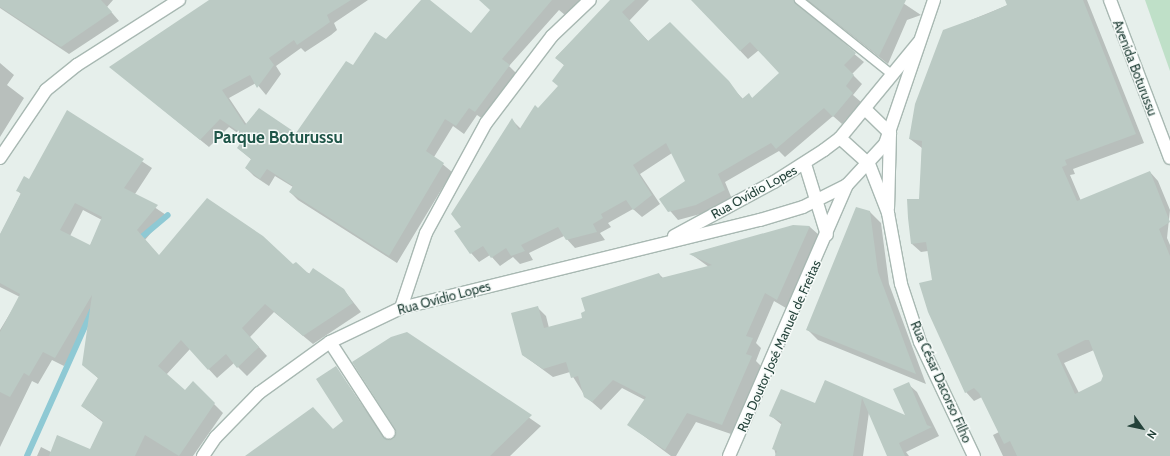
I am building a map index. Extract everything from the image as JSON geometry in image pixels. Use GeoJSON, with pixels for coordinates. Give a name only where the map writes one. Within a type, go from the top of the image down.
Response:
{"type":"FeatureCollection","features":[{"type":"Feature","properties":{"kind":"street"},"geometry":{"type":"LineString","coordinates":[[0,158],[46,90],[77,65],[180,0]]}},
{"type":"Feature","properties":{"kind":"street"},"geometry":{"type":"LineString","coordinates":[[401,308],[426,233],[486,122],[552,36],[590,0]]}},
{"type":"Feature","properties":{"kind":"street","name":"Rua Doutor José Manuel de Freitas"},"geometry":{"type":"LineString","coordinates":[[729,456],[827,235],[847,185],[869,164],[890,133],[934,0]]}},
{"type":"Feature","properties":{"kind":"street","name":"Avenida Boturussu"},"geometry":{"type":"LineString","coordinates":[[1110,0],[1170,158]]}},
{"type":"Feature","properties":{"kind":"street","name":"Rua Doutor José Manuel de Freitas"},"geometry":{"type":"LineString","coordinates":[[890,73],[921,41]]}},
{"type":"Feature","properties":{"kind":"street","name":"Rua Ovídio Lopes"},"geometry":{"type":"LineString","coordinates":[[660,243],[805,164],[840,138],[865,109],[890,73]]}},
{"type":"Feature","properties":{"kind":"street"},"geometry":{"type":"LineString","coordinates":[[865,109],[890,133]]}},
{"type":"Feature","properties":{"kind":"street","name":"Rua César Dacorso Filho"},"geometry":{"type":"LineString","coordinates":[[888,213],[890,133]]}},
{"type":"Feature","properties":{"kind":"street"},"geometry":{"type":"LineString","coordinates":[[840,138],[869,164]]}},
{"type":"Feature","properties":{"kind":"street","name":"Rua Ovídio Lopes"},"geometry":{"type":"LineString","coordinates":[[805,164],[818,201]]}},
{"type":"Feature","properties":{"kind":"street","name":"Rua César Dacorso Filho"},"geometry":{"type":"LineString","coordinates":[[869,164],[888,213],[901,284],[920,342],[974,456]]}},
{"type":"Feature","properties":{"kind":"street","name":"Rua Ovídio Lopes"},"geometry":{"type":"LineString","coordinates":[[203,456],[216,437],[259,393],[330,342],[401,308],[660,243],[760,220],[818,201],[847,185]]}},
{"type":"Feature","properties":{"kind":"street"},"geometry":{"type":"LineString","coordinates":[[818,201],[827,235]]}},
{"type":"Feature","properties":{"kind":"street"},"geometry":{"type":"LineString","coordinates":[[330,342],[390,433]]}},
{"type":"Feature","properties":{"kind":"lane"},"geometry":{"type":"LineString","coordinates":[[799,0],[890,73]]}},
{"type":"Feature","properties":{"kind":"green space"},"geometry":{"type":"Polygon","coordinates":[[[1145,0],[1170,0],[1170,71],[1145,0]]]}},
{"type":"Feature","properties":{"kind":"building"},"geometry":{"type":"Polygon","coordinates":[[[0,0],[101,0],[112,12],[61,47],[0,7],[0,0]]]}},
{"type":"Feature","properties":{"kind":"building"},"geometry":{"type":"Polygon","coordinates":[[[209,0],[351,0],[327,15],[330,22],[323,27],[297,45],[294,40],[269,58],[274,65],[257,88],[250,75],[222,90],[245,125],[259,108],[296,133],[346,61],[353,65],[375,32],[386,39],[421,0],[430,0],[471,33],[490,10],[479,0],[552,0],[502,59],[510,65],[475,112],[469,108],[456,126],[445,119],[426,151],[444,163],[389,256],[289,192],[293,186],[267,169],[260,179],[245,168],[251,159],[237,148],[245,136],[220,119],[200,140],[109,67],[209,0]]]}},
{"type":"Feature","properties":{"kind":"building"},"geometry":{"type":"Polygon","coordinates":[[[610,0],[635,0],[622,12],[648,41],[670,22],[729,81],[742,99],[749,93],[752,98],[779,73],[750,42],[740,51],[691,0],[794,0],[856,53],[844,65],[854,75],[846,86],[853,93],[833,117],[824,108],[776,149],[771,143],[718,174],[725,190],[696,205],[668,212],[659,199],[685,181],[666,143],[633,165],[652,195],[633,210],[626,200],[601,214],[603,218],[593,224],[597,232],[566,240],[558,227],[521,245],[525,251],[511,256],[506,248],[491,258],[483,246],[470,254],[454,231],[461,227],[451,214],[512,118],[519,130],[535,105],[538,108],[558,86],[552,81],[564,65],[555,58],[610,0]]]}},
{"type":"Feature","properties":{"kind":"building"},"geometry":{"type":"Polygon","coordinates":[[[808,0],[906,0],[879,56],[808,0]]]}},
{"type":"Feature","properties":{"kind":"building"},"geometry":{"type":"Polygon","coordinates":[[[1005,0],[1083,0],[1136,134],[1065,160],[1067,165],[1062,167],[1077,201],[1150,171],[1170,222],[1159,229],[1170,256],[1170,456],[1017,456],[1010,441],[1004,444],[979,393],[974,388],[965,393],[928,312],[919,283],[932,280],[926,242],[911,244],[908,218],[907,199],[919,199],[922,141],[909,139],[915,104],[943,30],[1007,5],[1005,0]],[[1085,340],[1057,354],[1075,394],[1101,381],[1103,376],[1089,340],[1085,340]]]}},
{"type":"Feature","properties":{"kind":"building"},"geometry":{"type":"Polygon","coordinates":[[[67,110],[144,159],[124,188],[158,205],[137,230],[159,255],[207,198],[263,236],[293,264],[296,262],[309,274],[313,268],[344,289],[353,303],[303,336],[265,304],[242,328],[259,347],[237,368],[226,354],[208,370],[181,340],[158,366],[185,390],[193,381],[215,403],[179,456],[145,435],[135,456],[49,456],[57,435],[90,449],[103,421],[81,406],[98,378],[82,365],[92,295],[55,358],[43,352],[29,376],[24,373],[10,397],[0,392],[0,332],[20,294],[0,283],[0,234],[21,193],[16,191],[24,176],[29,179],[67,110]],[[75,203],[60,230],[90,245],[102,217],[75,203]]]}},
{"type":"Feature","properties":{"kind":"building"},"geometry":{"type":"Polygon","coordinates":[[[856,207],[870,211],[878,272],[916,374],[806,330],[856,207]]]}},
{"type":"Feature","properties":{"kind":"building"},"geometry":{"type":"Polygon","coordinates":[[[793,225],[810,226],[777,300],[765,293],[746,336],[753,338],[746,354],[752,356],[722,425],[687,413],[665,450],[627,425],[646,397],[613,380],[592,402],[584,397],[578,376],[571,378],[566,362],[543,369],[522,355],[511,313],[538,306],[544,328],[582,318],[581,313],[585,311],[581,298],[659,273],[661,278],[712,265],[689,254],[793,225]]]}},
{"type":"Feature","properties":{"kind":"building"},"geometry":{"type":"Polygon","coordinates":[[[407,332],[532,415],[490,456],[245,456],[313,407],[333,429],[343,421],[316,379],[336,366],[383,437],[393,439],[395,429],[352,362],[391,337],[407,332]]]}},
{"type":"Feature","properties":{"kind":"building"},"geometry":{"type":"Polygon","coordinates":[[[825,380],[905,415],[893,389],[909,382],[927,425],[932,427],[899,443],[905,456],[887,456],[862,398],[853,456],[775,456],[777,451],[772,449],[782,422],[769,416],[781,389],[815,403],[825,380]]]}},
{"type":"Feature","properties":{"kind":"waterway"},"geometry":{"type":"LineString","coordinates":[[137,241],[168,215]]}},
{"type":"Feature","properties":{"kind":"waterway"},"geometry":{"type":"LineString","coordinates":[[27,456],[92,311]]}},
{"type":"Feature","properties":{"kind":"district","name":"Parque Boturussu"},"geometry":{"type":"Point","coordinates":[278,138]}}]}
